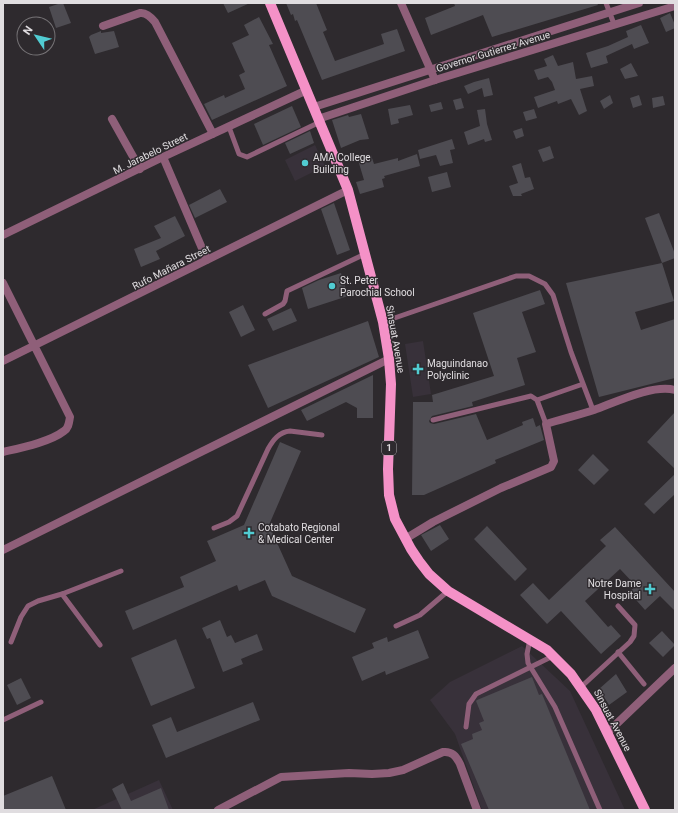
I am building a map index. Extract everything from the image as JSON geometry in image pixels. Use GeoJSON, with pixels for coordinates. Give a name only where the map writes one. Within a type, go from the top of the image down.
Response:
{"type":"FeatureCollection","features":[{"type":"Feature","properties":{"kind":"main road","name":"Sinsuat Avenue"},"geometry":{"type":"LineString","coordinates":[[270,3],[348,190],[383,322],[389,359],[391,384],[388,469],[389,495],[395,520],[418,561],[429,574],[448,591],[530,639],[554,655],[581,687],[596,710],[644,810]]}},
{"type":"Feature","properties":{"kind":"street"},"geometry":{"type":"LineString","coordinates":[[401,3],[434,80]]}},
{"type":"Feature","properties":{"kind":"street","name":"Governor Gutierrez Avenue"},"geometry":{"type":"LineString","coordinates":[[314,107],[639,3]]}},
{"type":"Feature","properties":{"kind":"street","name":"Governor Gutierrez Avenue"},"geometry":{"type":"LineString","coordinates":[[319,121],[434,80],[675,6]]}},
{"type":"Feature","properties":{"kind":"street"},"geometry":{"type":"LineString","coordinates":[[104,26],[142,12],[151,17],[213,134]]}},
{"type":"Feature","properties":{"kind":"street","name":"M. Jarabelo Street"},"geometry":{"type":"LineString","coordinates":[[3,235],[163,157],[306,90]]}},
{"type":"Feature","properties":{"kind":"street"},"geometry":{"type":"LineString","coordinates":[[112,119],[140,169]]}},
{"type":"Feature","properties":{"kind":"street"},"geometry":{"type":"LineString","coordinates":[[163,157],[207,260]]}},
{"type":"Feature","properties":{"kind":"street","name":"Rufo Mañara Street"},"geometry":{"type":"LineString","coordinates":[[3,362],[348,190]]}},
{"type":"Feature","properties":{"kind":"street"},"geometry":{"type":"LineString","coordinates":[[3,283],[70,417],[68,427],[55,436],[32,445],[3,452]]}},
{"type":"Feature","properties":{"kind":"street"},"geometry":{"type":"LineString","coordinates":[[3,550],[389,359]]}},
{"type":"Feature","properties":{"kind":"street"},"geometry":{"type":"LineString","coordinates":[[405,539],[433,522],[501,488],[551,467],[554,461],[546,424],[593,410],[624,398],[659,389],[669,388],[675,390]]}},
{"type":"Feature","properties":{"kind":"street"},"geometry":{"type":"LineString","coordinates":[[608,733],[675,668]]}},
{"type":"Feature","properties":{"kind":"street"},"geometry":{"type":"LineString","coordinates":[[218,810],[281,777],[359,772],[372,774],[389,773],[403,770],[448,751],[456,757],[460,764],[477,810]]}},
{"type":"Feature","properties":{"kind":"lane"},"geometry":{"type":"LineString","coordinates":[[606,3],[614,24]]}},
{"type":"Feature","properties":{"kind":"lane"},"geometry":{"type":"LineString","coordinates":[[229,127],[239,154],[247,157],[319,121]]}},
{"type":"Feature","properties":{"kind":"lane"},"geometry":{"type":"LineString","coordinates":[[265,314],[283,304],[287,291],[365,254]]}},
{"type":"Feature","properties":{"kind":"lane"},"geometry":{"type":"LineString","coordinates":[[383,322],[516,276],[529,276],[544,284],[553,295],[571,352],[593,410]]}},
{"type":"Feature","properties":{"kind":"lane"},"geometry":{"type":"LineString","coordinates":[[537,400],[583,384]]}},
{"type":"Feature","properties":{"kind":"lane"},"geometry":{"type":"LineString","coordinates":[[433,420],[531,396],[537,400],[546,424]]}},
{"type":"Feature","properties":{"kind":"lane"},"geometry":{"type":"LineString","coordinates":[[214,528],[230,522],[237,516],[268,449],[278,435],[285,431],[322,434]]}},
{"type":"Feature","properties":{"kind":"lane"},"geometry":{"type":"LineString","coordinates":[[10,642],[21,617],[28,606],[121,570]]}},
{"type":"Feature","properties":{"kind":"lane"},"geometry":{"type":"LineString","coordinates":[[396,626],[420,615],[448,591]]}},
{"type":"Feature","properties":{"kind":"lane"},"geometry":{"type":"LineString","coordinates":[[62,594],[100,645]]}},
{"type":"Feature","properties":{"kind":"lane"},"geometry":{"type":"LineString","coordinates":[[581,687],[632,638],[636,628],[635,625],[618,606]]}},
{"type":"Feature","properties":{"kind":"lane"},"geometry":{"type":"LineString","coordinates":[[530,639],[527,659],[530,668],[555,707],[600,810]]}},
{"type":"Feature","properties":{"kind":"lane"},"geometry":{"type":"LineString","coordinates":[[618,652],[644,684]]}},
{"type":"Feature","properties":{"kind":"lane"},"geometry":{"type":"LineString","coordinates":[[466,727],[469,704],[476,694],[554,655]]}},
{"type":"Feature","properties":{"kind":"lane"},"geometry":{"type":"LineString","coordinates":[[3,720],[41,702]]}},
{"type":"Feature","properties":{"kind":"shaded area","name":"AMA College Building"},"geometry":{"type":"Polygon","coordinates":[[[315,145],[325,166],[295,181],[285,160],[315,145]]]}},
{"type":"Feature","properties":{"kind":"shaded area","name":"Maguindanao Polyclinic"},"geometry":{"type":"Polygon","coordinates":[[[423,341],[431,394],[413,397],[405,344],[423,341]]]}},
{"type":"Feature","properties":{"kind":"shaded area"},"geometry":{"type":"Polygon","coordinates":[[[522,646],[570,691],[625,810],[482,810],[455,734],[430,700],[450,682],[522,646]]]}},
{"type":"Feature","properties":{"kind":"shaded area"},"geometry":{"type":"Polygon","coordinates":[[[159,780],[173,810],[92,810],[159,780]]]}},
{"type":"Feature","properties":{"kind":"building"},"geometry":{"type":"Polygon","coordinates":[[[63,3],[71,23],[56,28],[56,16],[52,16],[49,7],[63,3]]]}},
{"type":"Feature","properties":{"kind":"building"},"geometry":{"type":"Polygon","coordinates":[[[223,3],[250,3],[228,13],[223,3]]]}},
{"type":"Feature","properties":{"kind":"building"},"geometry":{"type":"Polygon","coordinates":[[[286,3],[316,3],[327,30],[323,32],[335,61],[384,44],[381,34],[397,29],[405,51],[322,80],[297,20],[295,21],[293,14],[291,15],[286,3]]]}},
{"type":"Feature","properties":{"kind":"building"},"geometry":{"type":"Polygon","coordinates":[[[454,3],[597,3],[598,5],[492,37],[483,15],[431,35],[425,18],[455,6],[454,3]]]}},
{"type":"Feature","properties":{"kind":"building"},"geometry":{"type":"Polygon","coordinates":[[[670,13],[675,28],[666,32],[660,18],[670,13]]]}},
{"type":"Feature","properties":{"kind":"building"},"geometry":{"type":"Polygon","coordinates":[[[259,17],[273,44],[269,45],[287,86],[212,120],[204,104],[224,95],[225,98],[245,89],[239,75],[245,72],[232,43],[249,35],[244,25],[259,17]]]}},
{"type":"Feature","properties":{"kind":"building"},"geometry":{"type":"Polygon","coordinates":[[[641,25],[649,43],[634,49],[632,44],[606,56],[608,63],[591,68],[586,53],[608,46],[628,37],[626,31],[641,25]]]}},
{"type":"Feature","properties":{"kind":"building"},"geometry":{"type":"Polygon","coordinates":[[[101,31],[101,33],[114,31],[119,47],[95,54],[89,37],[101,31]]]}},
{"type":"Feature","properties":{"kind":"building"},"geometry":{"type":"Polygon","coordinates":[[[553,55],[558,66],[573,62],[576,79],[592,76],[594,86],[580,89],[587,111],[579,115],[571,99],[558,104],[557,101],[538,108],[534,97],[555,90],[548,77],[538,80],[534,70],[547,66],[544,59],[553,55]]]}},
{"type":"Feature","properties":{"kind":"building"},"geometry":{"type":"Polygon","coordinates":[[[631,63],[638,76],[625,79],[620,69],[631,63]]]}},
{"type":"Feature","properties":{"kind":"building"},"geometry":{"type":"Polygon","coordinates":[[[489,78],[493,95],[484,97],[482,88],[468,94],[464,86],[489,78]]]}},
{"type":"Feature","properties":{"kind":"building"},"geometry":{"type":"Polygon","coordinates":[[[610,95],[613,103],[604,109],[600,101],[610,95]]]}},
{"type":"Feature","properties":{"kind":"building"},"geometry":{"type":"Polygon","coordinates":[[[639,95],[642,105],[633,108],[630,98],[639,95]]]}},
{"type":"Feature","properties":{"kind":"building"},"geometry":{"type":"Polygon","coordinates":[[[663,96],[665,105],[653,108],[652,98],[663,96]]]}},
{"type":"Feature","properties":{"kind":"building"},"geometry":{"type":"Polygon","coordinates":[[[461,98],[464,108],[456,110],[453,100],[461,98]]]}},
{"type":"Feature","properties":{"kind":"building"},"geometry":{"type":"Polygon","coordinates":[[[441,102],[443,109],[431,112],[429,105],[441,102]]]}},
{"type":"Feature","properties":{"kind":"building"},"geometry":{"type":"Polygon","coordinates":[[[410,105],[413,115],[398,119],[399,123],[391,125],[388,109],[410,105]]]}},
{"type":"Feature","properties":{"kind":"building"},"geometry":{"type":"Polygon","coordinates":[[[292,106],[301,127],[263,145],[254,124],[292,106]]]}},
{"type":"Feature","properties":{"kind":"building"},"geometry":{"type":"Polygon","coordinates":[[[485,109],[487,124],[492,140],[485,142],[484,139],[468,145],[464,132],[480,126],[477,110],[485,109]]]}},
{"type":"Feature","properties":{"kind":"building"},"geometry":{"type":"Polygon","coordinates":[[[534,109],[537,118],[526,121],[523,112],[534,109]]]}},
{"type":"Feature","properties":{"kind":"building"},"geometry":{"type":"Polygon","coordinates":[[[361,114],[369,139],[360,140],[341,148],[332,120],[348,115],[349,117],[361,114]]]}},
{"type":"Feature","properties":{"kind":"building"},"geometry":{"type":"Polygon","coordinates":[[[522,128],[524,136],[516,139],[513,131],[522,128]]]}},
{"type":"Feature","properties":{"kind":"building"},"geometry":{"type":"Polygon","coordinates":[[[310,131],[314,143],[290,154],[285,143],[310,131]]]}},
{"type":"Feature","properties":{"kind":"building"},"geometry":{"type":"Polygon","coordinates":[[[452,139],[455,149],[450,150],[453,163],[440,166],[436,155],[420,159],[418,150],[452,139]]]}},
{"type":"Feature","properties":{"kind":"building"},"geometry":{"type":"Polygon","coordinates":[[[550,146],[554,158],[543,162],[538,150],[550,146]]]}},
{"type":"Feature","properties":{"kind":"building"},"geometry":{"type":"Polygon","coordinates":[[[417,154],[420,166],[384,176],[385,178],[382,179],[384,187],[360,194],[356,182],[364,180],[358,160],[371,155],[374,164],[398,158],[398,161],[417,154]]]}},
{"type":"Feature","properties":{"kind":"building"},"geometry":{"type":"Polygon","coordinates":[[[521,163],[525,178],[530,177],[534,189],[521,194],[522,196],[513,196],[509,186],[518,183],[512,166],[521,163]]]}},
{"type":"Feature","properties":{"kind":"building"},"geometry":{"type":"Polygon","coordinates":[[[447,172],[451,187],[432,192],[428,177],[447,172]]]}},
{"type":"Feature","properties":{"kind":"building"},"geometry":{"type":"Polygon","coordinates":[[[220,189],[227,202],[195,218],[189,205],[220,189]]]}},
{"type":"Feature","properties":{"kind":"building"},"geometry":{"type":"Polygon","coordinates":[[[334,203],[350,250],[337,255],[321,209],[334,203]]]}},
{"type":"Feature","properties":{"kind":"building"},"geometry":{"type":"Polygon","coordinates":[[[659,213],[675,254],[675,258],[662,263],[645,218],[659,213]]]}},
{"type":"Feature","properties":{"kind":"building"},"geometry":{"type":"Polygon","coordinates":[[[175,216],[185,236],[156,251],[160,259],[141,267],[134,249],[161,238],[154,226],[175,216]]]}},
{"type":"Feature","properties":{"kind":"building"},"geometry":{"type":"Polygon","coordinates":[[[662,263],[674,301],[635,312],[641,330],[675,319],[675,378],[599,397],[566,283],[662,263]]]}},
{"type":"Feature","properties":{"kind":"building"},"geometry":{"type":"Polygon","coordinates":[[[341,273],[348,296],[308,309],[302,288],[319,280],[341,273]]]}},
{"type":"Feature","properties":{"kind":"building"},"geometry":{"type":"Polygon","coordinates":[[[540,290],[545,304],[522,312],[536,352],[517,358],[525,385],[472,402],[473,406],[432,416],[429,421],[430,423],[434,424],[476,414],[487,440],[523,425],[522,422],[533,418],[536,427],[540,425],[544,440],[495,460],[496,463],[424,495],[412,495],[413,402],[433,402],[432,395],[494,376],[473,313],[540,290]]]}},
{"type":"Feature","properties":{"kind":"building"},"geometry":{"type":"Polygon","coordinates":[[[243,305],[255,330],[241,337],[229,312],[243,305]]]}},
{"type":"Feature","properties":{"kind":"building"},"geometry":{"type":"Polygon","coordinates":[[[291,308],[297,321],[273,331],[267,319],[291,308]]]}},
{"type":"Feature","properties":{"kind":"building"},"geometry":{"type":"Polygon","coordinates":[[[368,321],[379,357],[268,408],[248,365],[368,321]]]}},
{"type":"Feature","properties":{"kind":"building"},"geometry":{"type":"Polygon","coordinates":[[[373,375],[373,418],[357,418],[357,408],[346,402],[307,421],[301,410],[373,375]]]}},
{"type":"Feature","properties":{"kind":"building"},"geometry":{"type":"Polygon","coordinates":[[[675,412],[675,469],[647,442],[675,412]]]}},
{"type":"Feature","properties":{"kind":"building","name":"Cotabato Regional & Medical Center"},"geometry":{"type":"Polygon","coordinates":[[[280,442],[301,451],[269,525],[292,576],[366,609],[355,633],[272,596],[265,580],[239,591],[237,585],[133,630],[125,611],[184,587],[180,577],[216,561],[207,541],[244,525],[280,442]]]}},
{"type":"Feature","properties":{"kind":"building"},"geometry":{"type":"Polygon","coordinates":[[[593,454],[609,470],[594,485],[578,470],[593,454]]]}},
{"type":"Feature","properties":{"kind":"building"},"geometry":{"type":"Polygon","coordinates":[[[675,474],[675,494],[654,514],[644,504],[675,474]]]}},
{"type":"Feature","properties":{"kind":"building"},"geometry":{"type":"Polygon","coordinates":[[[440,525],[449,539],[431,551],[421,535],[440,525]]]}},
{"type":"Feature","properties":{"kind":"building"},"geometry":{"type":"Polygon","coordinates":[[[487,526],[527,569],[515,581],[474,539],[487,526]]]}},
{"type":"Feature","properties":{"kind":"building","name":"Notre Dame Hospital"},"geometry":{"type":"Polygon","coordinates":[[[615,527],[675,592],[675,611],[660,596],[645,610],[629,592],[636,586],[620,569],[585,601],[608,627],[611,625],[621,636],[601,654],[561,611],[547,624],[520,595],[533,583],[549,600],[606,546],[600,540],[615,527]]]}},
{"type":"Feature","properties":{"kind":"building"},"geometry":{"type":"Polygon","coordinates":[[[220,620],[227,637],[231,635],[235,643],[257,634],[263,650],[241,659],[243,664],[223,672],[210,638],[207,639],[202,628],[220,620]]]}},
{"type":"Feature","properties":{"kind":"building"},"geometry":{"type":"Polygon","coordinates":[[[418,630],[429,658],[386,675],[385,671],[362,681],[352,657],[374,648],[372,643],[387,637],[388,642],[418,630]]]}},
{"type":"Feature","properties":{"kind":"building"},"geometry":{"type":"Polygon","coordinates":[[[662,631],[675,645],[663,657],[649,643],[662,631]]]}},
{"type":"Feature","properties":{"kind":"building"},"geometry":{"type":"Polygon","coordinates":[[[176,639],[195,688],[151,706],[131,658],[176,639]]]}},
{"type":"Feature","properties":{"kind":"building"},"geometry":{"type":"Polygon","coordinates":[[[616,674],[627,692],[609,705],[599,689],[616,674]]]}},
{"type":"Feature","properties":{"kind":"building"},"geometry":{"type":"Polygon","coordinates":[[[532,677],[539,695],[542,694],[590,810],[489,810],[461,744],[473,739],[472,734],[482,730],[479,723],[484,721],[476,701],[477,700],[532,677]]]}},
{"type":"Feature","properties":{"kind":"building"},"geometry":{"type":"Polygon","coordinates":[[[21,678],[31,698],[17,705],[7,685],[21,678]]]}},
{"type":"Feature","properties":{"kind":"building"},"geometry":{"type":"Polygon","coordinates":[[[253,702],[260,720],[166,758],[152,725],[171,717],[177,732],[253,702]]]}},
{"type":"Feature","properties":{"kind":"building"},"geometry":{"type":"Polygon","coordinates":[[[52,776],[66,810],[3,810],[3,796],[52,776]]]}},
{"type":"Feature","properties":{"kind":"building"},"geometry":{"type":"Polygon","coordinates":[[[123,783],[131,801],[161,788],[169,810],[122,810],[112,789],[123,783]]]}},
{"type":"Feature","properties":{"kind":"place","name":"AMA College Building"},"geometry":{"type":"Point","coordinates":[305,163]}},
{"type":"Feature","properties":{"kind":"place","name":"St. Peter Parochial School"},"geometry":{"type":"Point","coordinates":[332,286]}},
{"type":"Feature","properties":{"kind":"place","name":"Maguindanao Polyclinic"},"geometry":{"type":"Point","coordinates":[418,369]}},
{"type":"Feature","properties":{"kind":"place","name":"Cotabato Regional & Medical Center"},"geometry":{"type":"Point","coordinates":[249,533]}},
{"type":"Feature","properties":{"kind":"place","name":"Notre Dame Hospital"},"geometry":{"type":"Point","coordinates":[650,589]}}]}
